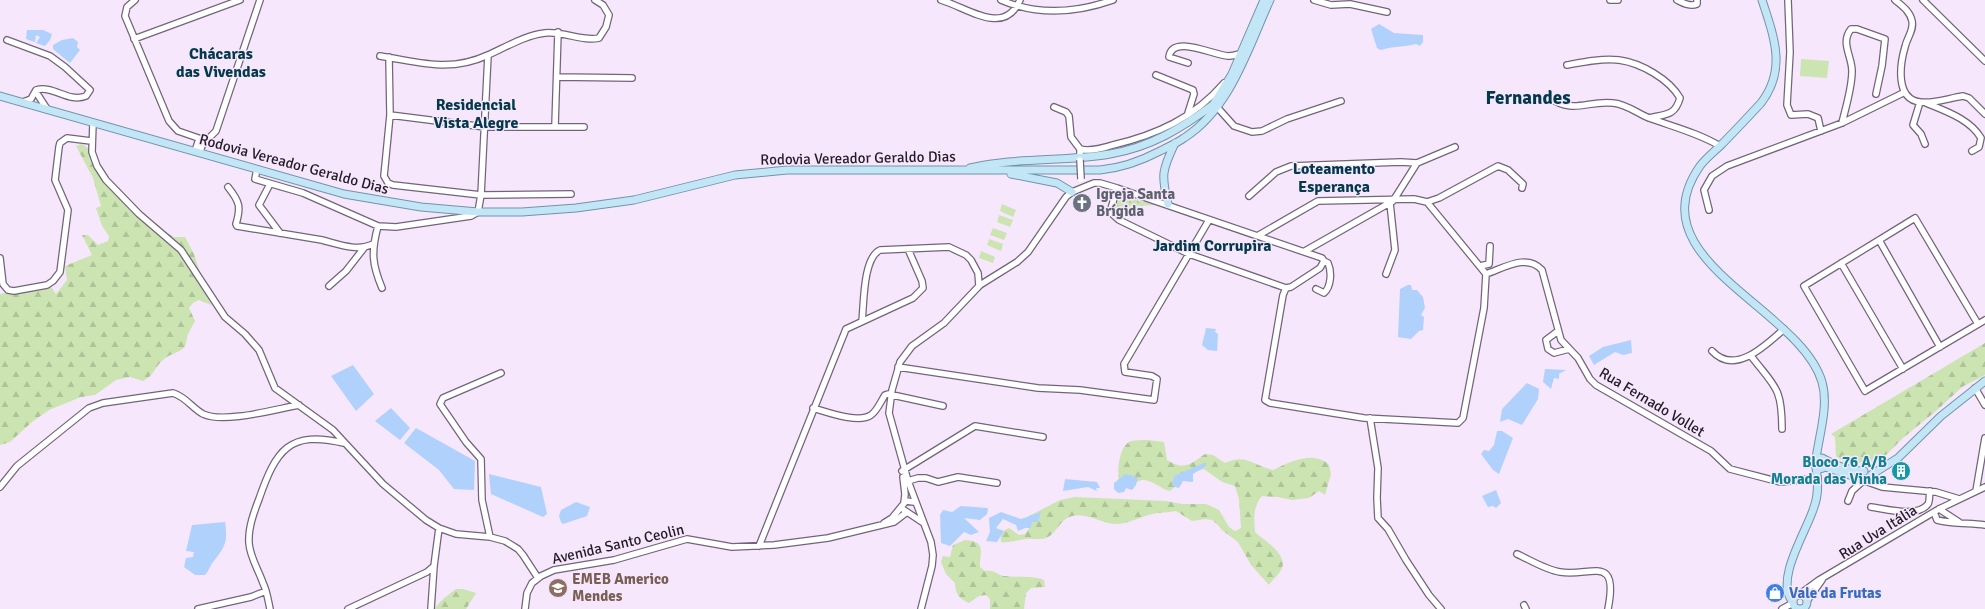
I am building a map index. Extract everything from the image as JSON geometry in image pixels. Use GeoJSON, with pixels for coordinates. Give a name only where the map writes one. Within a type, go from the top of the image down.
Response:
{"type":"FeatureCollection","features":[{"type":"Feature","properties":{"kind":"main road","name":"Rodovia Vereador Geraldo Dias"},"geometry":{"type":"LineString","coordinates":[[1216,105],[1232,74],[1264,0]]}},
{"type":"Feature","properties":{"kind":"main road","name":"Rodovia Vereador Geraldo Dias"},"geometry":{"type":"LineString","coordinates":[[0,96],[365,198],[421,207],[478,212],[570,209],[626,202],[755,172],[811,169],[1002,171],[1108,169],[1136,162],[1176,142],[1216,105],[1232,85],[1270,0]]}},
{"type":"Feature","properties":{"kind":"main road"},"geometry":{"type":"LineString","coordinates":[[1762,0],[1775,43],[1776,73],[1768,93],[1700,166],[1690,184],[1685,202],[1686,222],[1695,245],[1708,261],[1784,329],[1807,356],[1821,381],[1824,403],[1816,459],[1820,458],[1823,465]]}},
{"type":"Feature","properties":{"kind":"main road"},"geometry":{"type":"LineString","coordinates":[[960,170],[990,163],[1080,155],[1111,154],[1154,141],[1186,125],[1216,105]]}},
{"type":"Feature","properties":{"kind":"main road"},"geometry":{"type":"LineString","coordinates":[[1168,204],[1163,171],[1167,158],[1176,142]]}},
{"type":"Feature","properties":{"kind":"main road"},"geometry":{"type":"LineString","coordinates":[[1002,171],[1057,183],[1072,192]]}},
{"type":"Feature","properties":{"kind":"main road"},"geometry":{"type":"LineString","coordinates":[[1823,465],[1845,469],[1866,476],[1898,458],[1949,408],[1985,381]]}},
{"type":"Feature","properties":{"kind":"main road"},"geometry":{"type":"LineString","coordinates":[[1787,583],[1790,589],[1799,595],[1805,596],[1807,605],[1801,609],[1794,605],[1787,588],[1787,583],[1791,565],[1814,507],[1817,495],[1818,477],[1823,465],[1817,448]]}},
{"type":"Feature","properties":{"kind":"main road"},"geometry":{"type":"LineString","coordinates":[[1794,605],[1799,595]]}},
{"type":"Feature","properties":{"kind":"street"},"geometry":{"type":"LineString","coordinates":[[135,0],[127,7],[125,11],[127,23],[169,121],[178,131],[208,140],[216,131],[260,0]]}},
{"type":"Feature","properties":{"kind":"street"},"geometry":{"type":"LineString","coordinates":[[134,39],[240,0]]}},
{"type":"Feature","properties":{"kind":"street"},"geometry":{"type":"LineString","coordinates":[[380,56],[440,66],[450,66],[488,55],[543,33],[558,32],[587,39],[599,38],[606,27],[609,15],[603,4],[595,0]]}},
{"type":"Feature","properties":{"kind":"street"},"geometry":{"type":"LineString","coordinates":[[941,0],[997,20],[1015,11],[1020,0]]}},
{"type":"Feature","properties":{"kind":"street"},"geometry":{"type":"LineString","coordinates":[[1001,0],[1017,7],[1064,12],[1113,0]]}},
{"type":"Feature","properties":{"kind":"street"},"geometry":{"type":"LineString","coordinates":[[1314,0],[1331,5],[1350,4],[1387,12]]}},
{"type":"Feature","properties":{"kind":"street"},"geometry":{"type":"LineString","coordinates":[[1610,0],[1618,0]]}},
{"type":"Feature","properties":{"kind":"street"},"geometry":{"type":"LineString","coordinates":[[1677,0],[1687,5],[1694,5],[1697,4],[1697,0]]}},
{"type":"Feature","properties":{"kind":"street"},"geometry":{"type":"LineString","coordinates":[[1788,0],[1790,52],[1787,105],[1792,115],[1808,114],[1818,118],[1821,131]]}},
{"type":"Feature","properties":{"kind":"street"},"geometry":{"type":"LineString","coordinates":[[1895,0],[1906,9],[1912,20],[1913,29],[1905,46],[1901,76],[1904,92],[1910,98],[1960,118],[1972,127],[1981,136],[1982,146],[1972,152]]}},
{"type":"Feature","properties":{"kind":"street"},"geometry":{"type":"LineString","coordinates":[[1923,0],[1985,61]]}},
{"type":"Feature","properties":{"kind":"street"},"geometry":{"type":"LineString","coordinates":[[1842,123],[1848,98],[1852,70],[1846,50],[1846,42],[1851,29],[1857,29],[1885,39],[1882,66],[1876,94]]}},
{"type":"Feature","properties":{"kind":"street"},"geometry":{"type":"LineString","coordinates":[[555,126],[558,32]]}},
{"type":"Feature","properties":{"kind":"street"},"geometry":{"type":"LineString","coordinates":[[7,40],[50,56],[65,67],[90,90],[88,95],[80,99],[74,99],[46,89],[36,90],[31,99],[23,102]]}},
{"type":"Feature","properties":{"kind":"street"},"geometry":{"type":"LineString","coordinates":[[1188,63],[1169,57],[1172,48],[1187,46],[1228,56],[1240,54]]}},
{"type":"Feature","properties":{"kind":"street"},"geometry":{"type":"LineString","coordinates":[[257,169],[255,179],[303,193],[378,226],[396,227],[456,219],[478,212],[485,127],[488,55]]}},
{"type":"Feature","properties":{"kind":"street"},"geometry":{"type":"LineString","coordinates":[[389,57],[390,115],[384,176],[388,182],[393,185],[443,192],[480,195],[571,194]]}},
{"type":"Feature","properties":{"kind":"street"},"geometry":{"type":"LineString","coordinates":[[1567,65],[1596,60],[1619,60],[1658,76],[1676,91],[1680,98],[1677,108],[1670,113],[1648,118]]}},
{"type":"Feature","properties":{"kind":"street"},"geometry":{"type":"LineString","coordinates":[[1080,155],[1084,151],[1106,147],[1150,135],[1188,114],[1204,103],[1232,74]]}},
{"type":"Feature","properties":{"kind":"street"},"geometry":{"type":"LineString","coordinates":[[1156,75],[1192,90],[1194,94],[1188,114]]}},
{"type":"Feature","properties":{"kind":"street"},"geometry":{"type":"LineString","coordinates":[[557,77],[632,78]]}},
{"type":"Feature","properties":{"kind":"street"},"geometry":{"type":"LineString","coordinates":[[36,92],[47,109]]}},
{"type":"Feature","properties":{"kind":"street"},"geometry":{"type":"LineString","coordinates":[[1709,210],[1704,190],[1712,176],[1727,166],[1842,123],[1904,92]]}},
{"type":"Feature","properties":{"kind":"street"},"geometry":{"type":"LineString","coordinates":[[1923,102],[1963,96],[1969,98],[1985,114]]}},
{"type":"Feature","properties":{"kind":"street"},"geometry":{"type":"LineString","coordinates":[[1548,97],[1556,103],[1577,107],[1616,104],[1648,118],[1682,128],[1720,146]]}},
{"type":"Feature","properties":{"kind":"street"},"geometry":{"type":"LineString","coordinates":[[1216,105],[1234,126],[1252,132],[1262,131],[1287,119],[1342,101]]}},
{"type":"Feature","properties":{"kind":"street"},"geometry":{"type":"LineString","coordinates":[[1923,102],[1913,125],[1921,134],[1925,144]]}},
{"type":"Feature","properties":{"kind":"street"},"geometry":{"type":"LineString","coordinates":[[1054,107],[1066,112],[1068,116],[1071,136],[1080,155],[1081,179],[1083,186]]}},
{"type":"Feature","properties":{"kind":"street"},"geometry":{"type":"LineString","coordinates":[[390,115],[485,127],[584,127]]}},
{"type":"Feature","properties":{"kind":"street"},"geometry":{"type":"LineString","coordinates":[[93,123],[91,141],[94,159],[106,180],[139,214],[182,250],[225,317],[248,337],[259,350],[275,388],[333,430],[383,484],[440,528],[456,534],[505,540],[518,549],[538,578]]}},
{"type":"Feature","properties":{"kind":"street"},"geometry":{"type":"LineString","coordinates":[[0,258],[3,284],[8,290],[14,291],[47,285],[57,277],[61,267],[68,220],[66,203],[57,188],[55,180],[60,143],[68,138],[91,141]]}},
{"type":"Feature","properties":{"kind":"street"},"geometry":{"type":"LineString","coordinates":[[198,152],[201,139]]}},
{"type":"Feature","properties":{"kind":"street"},"geometry":{"type":"LineString","coordinates":[[1249,196],[1276,172],[1291,166],[1401,162],[1417,163],[1455,147]]}},
{"type":"Feature","properties":{"kind":"street"},"geometry":{"type":"LineString","coordinates":[[1305,252],[1392,202],[1417,163]]}},
{"type":"Feature","properties":{"kind":"street"},"geometry":{"type":"LineString","coordinates":[[1259,235],[1318,201],[1425,201],[1439,198],[1498,166],[1517,177],[1523,184],[1522,188]]}},
{"type":"Feature","properties":{"kind":"street"},"geometry":{"type":"LineString","coordinates":[[922,522],[908,512],[904,504],[906,494],[903,470],[889,413],[891,394],[898,367],[904,354],[912,346],[944,323],[979,286],[1017,262],[1028,252],[1072,192],[1083,186],[1100,183],[1168,204],[1209,220],[1259,235],[1305,252],[1328,263],[1330,268],[1329,286],[1324,293],[1316,289]]}},
{"type":"Feature","properties":{"kind":"street"},"geometry":{"type":"LineString","coordinates":[[270,184],[259,205],[280,233]]}},
{"type":"Feature","properties":{"kind":"street"},"geometry":{"type":"LineString","coordinates":[[228,187],[235,196],[239,205],[240,210],[236,224],[248,228],[322,240],[333,244],[364,248]]}},
{"type":"Feature","properties":{"kind":"street"},"geometry":{"type":"LineString","coordinates":[[1117,188],[1110,212],[1113,216],[1190,254],[1286,288],[1320,268],[1323,260]]}},
{"type":"Feature","properties":{"kind":"street"},"geometry":{"type":"LineString","coordinates":[[1286,288],[1283,295],[1265,400],[1273,404],[1370,418],[1458,423],[1463,418],[1484,308],[1486,274],[1425,201]]}},
{"type":"Feature","properties":{"kind":"street"},"geometry":{"type":"LineString","coordinates":[[1386,274],[1395,250],[1392,202]]}},
{"type":"Feature","properties":{"kind":"street"},"geometry":{"type":"LineString","coordinates":[[1978,324],[1915,218],[1804,286],[1865,391],[1985,320]]}},
{"type":"Feature","properties":{"kind":"street"},"geometry":{"type":"LineString","coordinates":[[898,367],[1038,388],[1080,390],[1154,400],[1157,379],[1152,376],[1126,372],[1124,364],[1209,220]]}},
{"type":"Feature","properties":{"kind":"street"},"geometry":{"type":"LineString","coordinates":[[378,226],[373,244],[373,261],[382,288]]}},
{"type":"Feature","properties":{"kind":"street"},"geometry":{"type":"LineString","coordinates":[[1879,240],[1940,347]]}},
{"type":"Feature","properties":{"kind":"street"},"geometry":{"type":"LineString","coordinates":[[328,286],[346,271],[364,248],[373,244]]}},
{"type":"Feature","properties":{"kind":"street"},"geometry":{"type":"LineString","coordinates":[[862,321],[869,262],[880,250],[943,246],[949,247],[966,255],[972,260],[978,273],[979,286]]}},
{"type":"Feature","properties":{"kind":"street"},"geometry":{"type":"LineString","coordinates":[[1480,266],[1489,264],[1490,246]]}},
{"type":"Feature","properties":{"kind":"street"},"geometry":{"type":"LineString","coordinates":[[759,546],[813,408],[846,329],[913,298],[923,288],[922,281],[908,249]]}},
{"type":"Feature","properties":{"kind":"street","name":"Rua Fernado Vollet"},"geometry":{"type":"LineString","coordinates":[[1486,274],[1522,262],[1529,261],[1539,266],[1542,270],[1561,340],[1578,358],[1590,379],[1596,385],[1711,451],[1730,469],[1780,482],[1818,477]]}},
{"type":"Feature","properties":{"kind":"street"},"geometry":{"type":"LineString","coordinates":[[1841,263],[1903,369]]}},
{"type":"Feature","properties":{"kind":"street"},"geometry":{"type":"LineString","coordinates":[[978,273],[988,280]]}},
{"type":"Feature","properties":{"kind":"street"},"geometry":{"type":"LineString","coordinates":[[1712,351],[1720,359],[1732,360],[1751,356],[1784,329]]}},
{"type":"Feature","properties":{"kind":"street"},"geometry":{"type":"LineString","coordinates":[[1558,331],[1546,340],[1548,349],[1554,353],[1569,349]]}},
{"type":"Feature","properties":{"kind":"street"},"geometry":{"type":"LineString","coordinates":[[1751,356],[1774,383],[1779,394],[1782,429]]}},
{"type":"Feature","properties":{"kind":"street"},"geometry":{"type":"LineString","coordinates":[[490,537],[482,500],[481,459],[466,442],[440,404],[443,398],[500,373]]}},
{"type":"Feature","properties":{"kind":"street"},"geometry":{"type":"LineString","coordinates":[[1975,388],[1985,405]]}},
{"type":"Feature","properties":{"kind":"street"},"geometry":{"type":"LineString","coordinates":[[0,487],[23,461],[89,408],[103,403],[172,393],[183,397],[203,413],[220,417],[299,405]]}},
{"type":"Feature","properties":{"kind":"street"},"geometry":{"type":"LineString","coordinates":[[813,408],[854,418],[865,418],[874,413],[885,395],[891,394],[944,406]]}},
{"type":"Feature","properties":{"kind":"street"},"geometry":{"type":"LineString","coordinates":[[1370,418],[1378,468],[1378,518],[1388,529],[1414,572],[1442,609]]}},
{"type":"Feature","properties":{"kind":"street"},"geometry":{"type":"LineString","coordinates":[[903,470],[975,426],[1043,437]]}},
{"type":"Feature","properties":{"kind":"street"},"geometry":{"type":"LineString","coordinates":[[1976,491],[1985,438]]}},
{"type":"Feature","properties":{"kind":"street"},"geometry":{"type":"LineString","coordinates":[[270,609],[266,591],[252,556],[249,537],[256,508],[265,482],[283,450],[301,441],[325,439],[344,443]]}},
{"type":"Feature","properties":{"kind":"street"},"geometry":{"type":"LineString","coordinates":[[903,470],[931,542],[933,555],[921,609]]}},
{"type":"Feature","properties":{"kind":"street"},"geometry":{"type":"LineString","coordinates":[[1848,501],[1852,492],[1866,476]]}},
{"type":"Feature","properties":{"kind":"street","name":"Rua Uva Itália"},"geometry":{"type":"LineString","coordinates":[[1866,476],[1871,484],[1936,492],[1960,499]]}},
{"type":"Feature","properties":{"kind":"street"},"geometry":{"type":"LineString","coordinates":[[908,481],[922,478],[938,482],[958,477],[997,483]]}},
{"type":"Feature","properties":{"kind":"street","name":"Rua Uva Itália"},"geometry":{"type":"LineString","coordinates":[[1799,595],[1947,504],[1985,487]]}},
{"type":"Feature","properties":{"kind":"street"},"geometry":{"type":"LineString","coordinates":[[1871,507],[1912,513],[1926,506],[1929,502],[1930,492]]}},
{"type":"Feature","properties":{"kind":"street"},"geometry":{"type":"LineString","coordinates":[[1936,492],[1947,504],[1949,515]]}},
{"type":"Feature","properties":{"kind":"street"},"geometry":{"type":"LineString","coordinates":[[904,504],[909,500],[915,503]]}},
{"type":"Feature","properties":{"kind":"street","name":"Avenida Santo Ceolin"},"geometry":{"type":"LineString","coordinates":[[525,609],[529,588],[538,578],[554,570],[614,560],[687,539],[732,548],[828,538],[894,522],[908,512],[916,509],[915,503]]}},
{"type":"Feature","properties":{"kind":"street","name":"Avenida Santo Ceolin"},"geometry":{"type":"LineString","coordinates":[[881,526],[904,504]]}},
{"type":"Feature","properties":{"kind":"street"},"geometry":{"type":"LineString","coordinates":[[1938,520],[1937,510],[1949,515],[1959,522]]}},
{"type":"Feature","properties":{"kind":"street"},"geometry":{"type":"LineString","coordinates":[[1925,517],[1948,522],[1985,525]]}},
{"type":"Feature","properties":{"kind":"street"},"geometry":{"type":"LineString","coordinates":[[432,609],[434,566],[440,528]]}},
{"type":"Feature","properties":{"kind":"street"},"geometry":{"type":"LineString","coordinates":[[1517,554],[1557,572],[1567,573],[1584,570],[1601,570],[1606,574],[1610,581],[1608,609]]}},
{"type":"Feature","properties":{"kind":"street"},"geometry":{"type":"LineString","coordinates":[[348,609],[422,574],[434,566]]}},
{"type":"Feature","properties":{"kind":"street","name":"Rua Uva Itália"},"geometry":{"type":"LineString","coordinates":[[1807,605],[1822,580]]}},
{"type":"Feature","properties":{"kind":"street"},"geometry":{"type":"LineString","coordinates":[[198,609],[266,591]]}},
{"type":"Feature","properties":{"kind":"street"},"geometry":{"type":"LineString","coordinates":[[1782,609],[1794,605]]}},
{"type":"Feature","properties":{"kind":"green space"},"geometry":{"type":"Polygon","coordinates":[[[1801,59],[1829,61],[1827,78],[1800,76],[1801,59]]]}},
{"type":"Feature","properties":{"kind":"green space"},"geometry":{"type":"Polygon","coordinates":[[[82,144],[94,152],[102,172],[129,210],[150,224],[154,222],[173,237],[185,237],[194,254],[211,305],[199,300],[193,303],[189,308],[195,321],[188,334],[185,347],[165,358],[147,379],[143,381],[130,377],[116,380],[95,395],[81,397],[49,410],[32,422],[10,442],[0,445],[0,294],[50,285],[56,294],[67,280],[65,266],[92,255],[82,235],[88,235],[98,245],[108,241],[109,236],[102,226],[96,208],[101,206],[93,178],[76,146],[82,144]]]}},
{"type":"Feature","properties":{"kind":"green space"},"geometry":{"type":"Polygon","coordinates":[[[1118,195],[1155,205],[1113,207],[1118,195]]]}},
{"type":"Feature","properties":{"kind":"green space"},"geometry":{"type":"Polygon","coordinates":[[[1002,204],[1016,210],[1013,217],[1000,211],[1002,204]]]}},
{"type":"Feature","properties":{"kind":"green space"},"geometry":{"type":"Polygon","coordinates":[[[999,215],[1013,220],[1010,227],[997,222],[999,215]]]}},
{"type":"Feature","properties":{"kind":"green space"},"geometry":{"type":"Polygon","coordinates":[[[993,228],[1007,233],[1004,240],[990,235],[993,228]]]}},
{"type":"Feature","properties":{"kind":"green space"},"geometry":{"type":"Polygon","coordinates":[[[989,239],[1003,244],[1001,251],[987,245],[989,239]]]}},
{"type":"Feature","properties":{"kind":"green space"},"geometry":{"type":"Polygon","coordinates":[[[981,251],[995,257],[993,263],[979,258],[981,251]]]}},
{"type":"Feature","properties":{"kind":"green space"},"geometry":{"type":"Polygon","coordinates":[[[1985,343],[1985,375],[1962,387],[1903,438],[1885,456],[1870,462],[1853,463],[1844,462],[1836,456],[1835,437],[1831,434],[1985,343]]]}},
{"type":"Feature","properties":{"kind":"green space"},"geometry":{"type":"Polygon","coordinates":[[[1148,440],[1164,442],[1167,460],[1183,466],[1205,454],[1213,455],[1225,463],[1239,459],[1273,470],[1294,461],[1309,458],[1316,458],[1329,465],[1331,474],[1325,495],[1319,491],[1309,498],[1292,500],[1262,496],[1257,504],[1254,517],[1255,532],[1279,553],[1283,564],[1280,572],[1269,585],[1251,565],[1238,542],[1212,520],[1205,519],[1192,521],[1176,511],[1152,514],[1117,524],[1078,515],[1072,516],[1065,519],[1052,534],[1046,538],[1001,542],[1001,535],[1007,529],[1009,528],[1019,535],[1025,534],[1032,524],[1027,522],[1029,516],[1060,500],[1075,497],[1166,501],[1182,504],[1206,504],[1219,510],[1229,527],[1235,531],[1241,528],[1239,499],[1235,486],[1222,482],[1204,469],[1191,473],[1170,491],[1147,480],[1138,481],[1133,485],[1119,480],[1118,470],[1121,453],[1124,448],[1131,441],[1148,440]]]}},
{"type":"Feature","properties":{"kind":"green space"},"geometry":{"type":"Polygon","coordinates":[[[965,540],[977,543],[980,546],[980,567],[985,571],[992,571],[1003,576],[1039,578],[1044,580],[1045,587],[1031,588],[1026,593],[1024,609],[990,609],[990,599],[986,595],[979,596],[969,603],[960,598],[956,590],[955,583],[946,574],[941,562],[943,556],[950,557],[953,545],[965,540]]]}},
{"type":"Feature","properties":{"kind":"green space"},"geometry":{"type":"Polygon","coordinates":[[[456,589],[463,589],[476,593],[466,609],[434,609],[443,599],[456,589]]]}},
{"type":"Feature","properties":{"kind":"water"},"geometry":{"type":"Polygon","coordinates":[[[1379,24],[1394,33],[1423,35],[1423,42],[1420,46],[1416,44],[1381,50],[1377,48],[1371,29],[1379,24]]]}},
{"type":"Feature","properties":{"kind":"water"},"geometry":{"type":"Polygon","coordinates":[[[27,30],[43,30],[52,34],[50,40],[45,46],[36,43],[40,37],[36,35],[35,42],[26,39],[27,30]]]}},
{"type":"Feature","properties":{"kind":"water"},"geometry":{"type":"Polygon","coordinates":[[[73,38],[78,42],[77,47],[80,50],[70,63],[53,49],[53,45],[62,40],[73,38]]]}},
{"type":"Feature","properties":{"kind":"water"},"geometry":{"type":"Polygon","coordinates":[[[1411,285],[1412,290],[1417,290],[1423,297],[1425,308],[1421,315],[1424,317],[1423,330],[1419,331],[1411,339],[1398,337],[1400,289],[1411,285]]]}},
{"type":"Feature","properties":{"kind":"water"},"geometry":{"type":"Polygon","coordinates":[[[1206,328],[1216,329],[1215,332],[1218,334],[1217,351],[1208,350],[1202,345],[1206,328]]]}},
{"type":"Feature","properties":{"kind":"water"},"geometry":{"type":"Polygon","coordinates":[[[1631,340],[1632,353],[1623,355],[1615,352],[1594,365],[1589,356],[1603,347],[1631,340]]]}},
{"type":"Feature","properties":{"kind":"water"},"geometry":{"type":"Polygon","coordinates":[[[353,365],[374,394],[356,411],[331,376],[353,365]]]}},
{"type":"Feature","properties":{"kind":"water"},"geometry":{"type":"Polygon","coordinates":[[[1545,369],[1566,370],[1559,374],[1559,379],[1554,378],[1551,389],[1543,382],[1545,369]]]}},
{"type":"Feature","properties":{"kind":"water"},"geometry":{"type":"Polygon","coordinates":[[[1527,383],[1539,389],[1538,399],[1522,425],[1508,419],[1500,422],[1502,409],[1527,383]]]}},
{"type":"Feature","properties":{"kind":"water"},"geometry":{"type":"Polygon","coordinates":[[[391,408],[410,428],[400,440],[375,421],[391,408]]]}},
{"type":"Feature","properties":{"kind":"water"},"geometry":{"type":"Polygon","coordinates":[[[416,428],[475,461],[474,490],[454,489],[439,470],[404,443],[416,428]]]}},
{"type":"Feature","properties":{"kind":"water"},"geometry":{"type":"Polygon","coordinates":[[[1497,431],[1502,431],[1513,438],[1499,474],[1493,470],[1481,454],[1484,450],[1489,451],[1494,445],[1497,431]]]}},
{"type":"Feature","properties":{"kind":"water"},"geometry":{"type":"Polygon","coordinates":[[[1206,462],[1206,466],[1193,474],[1193,482],[1183,481],[1179,488],[1172,486],[1174,476],[1206,462]]]}},
{"type":"Feature","properties":{"kind":"water"},"geometry":{"type":"Polygon","coordinates":[[[489,474],[541,487],[547,514],[543,517],[491,494],[489,474]]]}},
{"type":"Feature","properties":{"kind":"water"},"geometry":{"type":"Polygon","coordinates":[[[1125,474],[1138,477],[1136,485],[1132,490],[1126,488],[1124,492],[1118,493],[1114,489],[1114,483],[1125,474]]]}},
{"type":"Feature","properties":{"kind":"water"},"geometry":{"type":"Polygon","coordinates":[[[1065,479],[1097,482],[1100,488],[1096,488],[1097,491],[1088,487],[1063,491],[1065,479]]]}},
{"type":"Feature","properties":{"kind":"water"},"geometry":{"type":"Polygon","coordinates":[[[1496,490],[1501,503],[1496,508],[1493,506],[1488,507],[1482,496],[1496,490]]]}},
{"type":"Feature","properties":{"kind":"water"},"geometry":{"type":"Polygon","coordinates":[[[576,502],[590,507],[587,516],[563,524],[559,516],[561,510],[576,502]]]}},
{"type":"Feature","properties":{"kind":"water"},"geometry":{"type":"Polygon","coordinates":[[[961,506],[988,508],[987,514],[980,520],[964,518],[979,532],[971,535],[964,532],[950,546],[941,543],[940,515],[943,510],[952,512],[961,506]]]}},
{"type":"Feature","properties":{"kind":"water"},"geometry":{"type":"Polygon","coordinates":[[[1001,512],[1021,519],[1041,512],[1038,522],[1032,522],[1031,528],[1025,528],[1018,531],[1016,525],[1003,519],[996,528],[1004,531],[997,542],[986,541],[990,532],[989,518],[1001,512]]]}},
{"type":"Feature","properties":{"kind":"water"},"geometry":{"type":"Polygon","coordinates":[[[225,522],[226,540],[223,548],[205,575],[195,575],[184,567],[186,558],[193,557],[194,552],[186,551],[192,525],[225,522]]]}},
{"type":"Feature","properties":{"kind":"place","name":"Igreja Santa Brígida"},"geometry":{"type":"Point","coordinates":[1082,203]}},
{"type":"Feature","properties":{"kind":"place","name":"Bloco 76 A/B Morada das Vinha"},"geometry":{"type":"Point","coordinates":[1901,471]}},
{"type":"Feature","properties":{"kind":"place","name":"EMEB Americo Mendes"},"geometry":{"type":"Point","coordinates":[558,588]}},
{"type":"Feature","properties":{"kind":"place","name":"Vale da Frutas"},"geometry":{"type":"Point","coordinates":[1775,593]}},
{"type":"Feature","properties":{"kind":"district","name":"Chácaras das Vivendas"},"geometry":{"type":"Point","coordinates":[221,63]}},
{"type":"Feature","properties":{"kind":"district","name":"Fernandes"},"geometry":{"type":"Point","coordinates":[1528,98]}},
{"type":"Feature","properties":{"kind":"district","name":"Residencial Vista Alegre"},"geometry":{"type":"Point","coordinates":[476,114]}},
{"type":"Feature","properties":{"kind":"district","name":"Loteamento Esperança"},"geometry":{"type":"Point","coordinates":[1334,178]}},
{"type":"Feature","properties":{"kind":"district","name":"Jardim Corrupira"},"geometry":{"type":"Point","coordinates":[1212,246]}}]}
